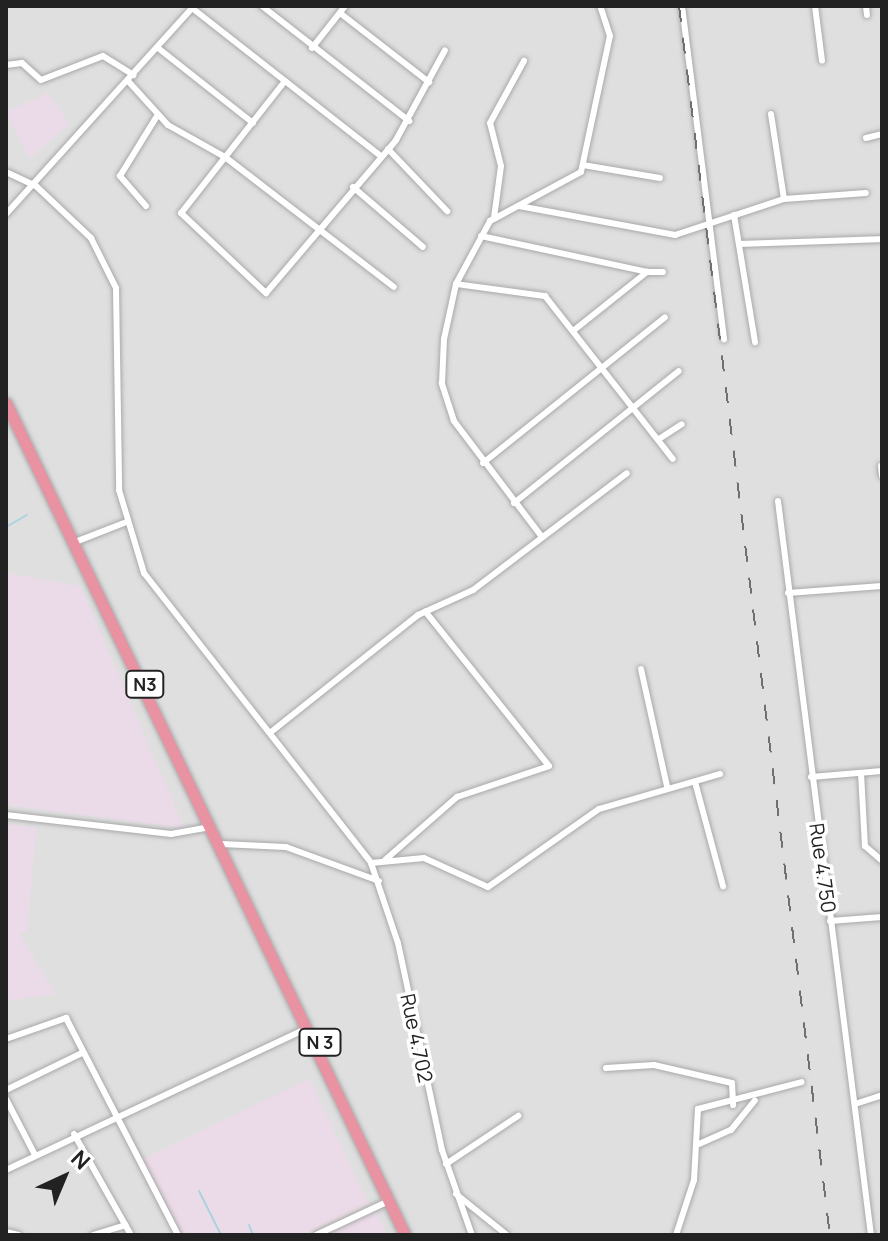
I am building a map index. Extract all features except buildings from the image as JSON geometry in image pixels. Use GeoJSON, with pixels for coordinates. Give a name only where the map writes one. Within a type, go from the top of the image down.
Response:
{"type":"FeatureCollection","features":[{"type":"Feature","properties":{"kind":"highway"},"geometry":{"type":"LineString","coordinates":[[6,403],[75,542]]}},
{"type":"Feature","properties":{"kind":"highway","name":"N3"},"geometry":{"type":"LineString","coordinates":[[75,542],[213,827]]}},
{"type":"Feature","properties":{"kind":"highway","name":"N 3"},"geometry":{"type":"LineString","coordinates":[[213,827],[413,1235]]}},
{"type":"Feature","properties":{"kind":"highway","name":"N 3"},"geometry":{"type":"LineString","coordinates":[[224,848],[307,1029],[333,1075],[405,1235]]}},
{"type":"Feature","properties":{"kind":"street"},"geometry":{"type":"LineString","coordinates":[[262,6],[409,121]]}},
{"type":"Feature","properties":{"kind":"street"},"geometry":{"type":"LineString","coordinates":[[312,48],[345,6]]}},
{"type":"Feature","properties":{"kind":"street"},"geometry":{"type":"LineString","coordinates":[[494,218],[577,176],[583,165],[610,36],[600,6]]}},
{"type":"Feature","properties":{"kind":"street"},"geometry":{"type":"LineString","coordinates":[[682,6],[724,339]]}},
{"type":"Feature","properties":{"kind":"street"},"geometry":{"type":"LineString","coordinates":[[815,6],[822,61]]}},
{"type":"Feature","properties":{"kind":"street"},"geometry":{"type":"LineString","coordinates":[[866,6],[867,15]]}},
{"type":"Feature","properties":{"kind":"street"},"geometry":{"type":"LineString","coordinates":[[6,214],[36,186],[193,7],[381,156]]}},
{"type":"Feature","properties":{"kind":"street"},"geometry":{"type":"LineString","coordinates":[[340,13],[429,82]]}},
{"type":"Feature","properties":{"kind":"street"},"geometry":{"type":"LineString","coordinates":[[158,48],[253,123]]}},
{"type":"Feature","properties":{"kind":"street"},"geometry":{"type":"LineString","coordinates":[[285,81],[181,216],[242,265],[259,290],[278,285],[317,229],[388,149],[409,121],[445,50]]}},
{"type":"Feature","properties":{"kind":"street"},"geometry":{"type":"LineString","coordinates":[[6,65],[22,63],[41,80],[103,56],[131,79],[157,116],[225,157],[394,287]]}},
{"type":"Feature","properties":{"kind":"street"},"geometry":{"type":"LineString","coordinates":[[524,61],[490,123],[501,166],[494,218],[456,284],[442,383],[454,421],[542,537]]}},
{"type":"Feature","properties":{"kind":"street"},"geometry":{"type":"LineString","coordinates":[[771,114],[784,199]]}},
{"type":"Feature","properties":{"kind":"street"},"geometry":{"type":"LineString","coordinates":[[146,206],[120,176],[157,116]]}},
{"type":"Feature","properties":{"kind":"street"},"geometry":{"type":"LineString","coordinates":[[866,138],[882,134]]}},
{"type":"Feature","properties":{"kind":"street"},"geometry":{"type":"LineString","coordinates":[[388,149],[447,211]]}},
{"type":"Feature","properties":{"kind":"street"},"geometry":{"type":"LineString","coordinates":[[583,165],[660,178]]}},
{"type":"Feature","properties":{"kind":"street"},"geometry":{"type":"LineString","coordinates":[[6,172],[36,186],[91,238],[116,288],[124,523],[75,542]]}},
{"type":"Feature","properties":{"kind":"street"},"geometry":{"type":"LineString","coordinates":[[353,187],[423,247]]}},
{"type":"Feature","properties":{"kind":"street"},"geometry":{"type":"LineString","coordinates":[[519,206],[675,235],[784,199],[866,193]]}},
{"type":"Feature","properties":{"kind":"street"},"geometry":{"type":"LineString","coordinates":[[734,215],[742,244],[755,342]]}},
{"type":"Feature","properties":{"kind":"street"},"geometry":{"type":"LineString","coordinates":[[481,236],[647,272],[663,272]]}},
{"type":"Feature","properties":{"kind":"street"},"geometry":{"type":"LineString","coordinates":[[742,244],[882,239]]}},
{"type":"Feature","properties":{"kind":"street"},"geometry":{"type":"LineString","coordinates":[[573,331],[647,272]]}},
{"type":"Feature","properties":{"kind":"street"},"geometry":{"type":"LineString","coordinates":[[456,284],[543,295],[673,459]]}},
{"type":"Feature","properties":{"kind":"street"},"geometry":{"type":"LineString","coordinates":[[483,463],[665,317]]}},
{"type":"Feature","properties":{"kind":"street"},"geometry":{"type":"LineString","coordinates":[[514,503],[679,371]]}},
{"type":"Feature","properties":{"kind":"street"},"geometry":{"type":"LineString","coordinates":[[659,439],[682,424]]}},
{"type":"Feature","properties":{"kind":"street"},"geometry":{"type":"LineString","coordinates":[[881,466],[882,476]]}},
{"type":"Feature","properties":{"kind":"street"},"geometry":{"type":"LineString","coordinates":[[271,732],[425,611],[473,590],[627,473]]}},
{"type":"Feature","properties":{"kind":"street","name":"Rue 4.750"},"geometry":{"type":"LineString","coordinates":[[778,501],[871,1235]]}},
{"type":"Feature","properties":{"kind":"street","name":"Rue 4.702"},"geometry":{"type":"LineString","coordinates":[[124,523],[162,603],[271,732],[371,863],[379,881],[446,1164],[472,1235]]}},
{"type":"Feature","properties":{"kind":"street"},"geometry":{"type":"LineString","coordinates":[[788,593],[882,586]]}},
{"type":"Feature","properties":{"kind":"street"},"geometry":{"type":"LineString","coordinates":[[385,860],[457,797],[549,766],[425,611]]}},
{"type":"Feature","properties":{"kind":"street"},"geometry":{"type":"LineString","coordinates":[[641,669],[667,786]]}},
{"type":"Feature","properties":{"kind":"street"},"geometry":{"type":"LineString","coordinates":[[811,777],[882,771]]}},
{"type":"Feature","properties":{"kind":"street"},"geometry":{"type":"LineString","coordinates":[[861,773],[865,846],[882,861]]}},
{"type":"Feature","properties":{"kind":"street"},"geometry":{"type":"LineString","coordinates":[[371,863],[385,860],[440,862],[488,887],[599,809],[667,786],[720,774]]}},
{"type":"Feature","properties":{"kind":"street"},"geometry":{"type":"LineString","coordinates":[[695,782],[723,886]]}},
{"type":"Feature","properties":{"kind":"street"},"geometry":{"type":"LineString","coordinates":[[6,815],[171,834],[213,827]]}},
{"type":"Feature","properties":{"kind":"street"},"geometry":{"type":"LineString","coordinates":[[224,848],[286,847],[379,881]]}},
{"type":"Feature","properties":{"kind":"street"},"geometry":{"type":"LineString","coordinates":[[830,921],[882,917]]}},
{"type":"Feature","properties":{"kind":"street"},"geometry":{"type":"LineString","coordinates":[[6,1039],[63,1015],[178,1235]]}},
{"type":"Feature","properties":{"kind":"street"},"geometry":{"type":"LineString","coordinates":[[6,1170],[74,1134],[307,1029]]}},
{"type":"Feature","properties":{"kind":"street"},"geometry":{"type":"LineString","coordinates":[[6,1090],[82,1053]]}},
{"type":"Feature","properties":{"kind":"street"},"geometry":{"type":"LineString","coordinates":[[606,1068],[654,1065],[732,1083],[733,1105]]}},
{"type":"Feature","properties":{"kind":"street"},"geometry":{"type":"LineString","coordinates":[[676,1235],[699,1144],[698,1109],[755,1100],[802,1082]]}},
{"type":"Feature","properties":{"kind":"street"},"geometry":{"type":"LineString","coordinates":[[855,1104],[882,1095]]}},
{"type":"Feature","properties":{"kind":"street"},"geometry":{"type":"LineString","coordinates":[[6,1099],[35,1155]]}},
{"type":"Feature","properties":{"kind":"street"},"geometry":{"type":"LineString","coordinates":[[699,1144],[731,1130],[755,1100]]}},
{"type":"Feature","properties":{"kind":"street"},"geometry":{"type":"LineString","coordinates":[[446,1164],[518,1116]]}},
{"type":"Feature","properties":{"kind":"street"},"geometry":{"type":"LineString","coordinates":[[74,1134],[131,1235]]}},
{"type":"Feature","properties":{"kind":"street"},"geometry":{"type":"LineString","coordinates":[[456,1194],[507,1235]]}},
{"type":"Feature","properties":{"kind":"street"},"geometry":{"type":"LineString","coordinates":[[316,1235],[389,1201]]}},
{"type":"Feature","properties":{"kind":"street"},"geometry":{"type":"LineString","coordinates":[[93,1235],[126,1225]]}},
{"type":"Feature","properties":{"kind":"street"},"geometry":{"type":"LineString","coordinates":[[6,1232],[19,1235]]}},
{"type":"Feature","properties":{"kind":"shaded area"},"geometry":{"type":"Polygon","coordinates":[[[6,6],[882,6],[882,1235],[6,1235],[6,6]]]}},
{"type":"Feature","properties":{"kind":"shaded area"},"geometry":{"type":"Polygon","coordinates":[[[48,93],[69,124],[30,158],[6,112],[48,93]]]}},
{"type":"Feature","properties":{"kind":"shaded area"},"geometry":{"type":"Polygon","coordinates":[[[6,573],[80,586],[184,828],[6,805],[6,573]]]}},
{"type":"Feature","properties":{"kind":"shaded area"},"geometry":{"type":"Polygon","coordinates":[[[6,824],[36,828],[27,932],[19,933],[55,994],[6,1001],[6,824]]]}},
{"type":"Feature","properties":{"kind":"shaded area"},"geometry":{"type":"Polygon","coordinates":[[[309,1079],[369,1204],[304,1235],[182,1235],[143,1159],[309,1079]]]}},
{"type":"Feature","properties":{"kind":"shaded area"},"geometry":{"type":"Polygon","coordinates":[[[376,1211],[387,1235],[322,1235],[376,1211]]]}},
{"type":"Feature","properties":{"kind":"waterway"},"geometry":{"type":"LineString","coordinates":[[6,527],[27,515]]}},
{"type":"Feature","properties":{"kind":"waterway"},"geometry":{"type":"LineString","coordinates":[[6,1043],[16,1038]]}},
{"type":"Feature","properties":{"kind":"waterway"},"geometry":{"type":"LineString","coordinates":[[199,1191],[221,1235]]}},
{"type":"Feature","properties":{"kind":"waterway"},"geometry":{"type":"LineString","coordinates":[[249,1225],[252,1233]]}},
{"type":"Feature","properties":{"kind":"railway"},"geometry":{"type":"LineString","coordinates":[[679,6],[830,1235]]}}]}
